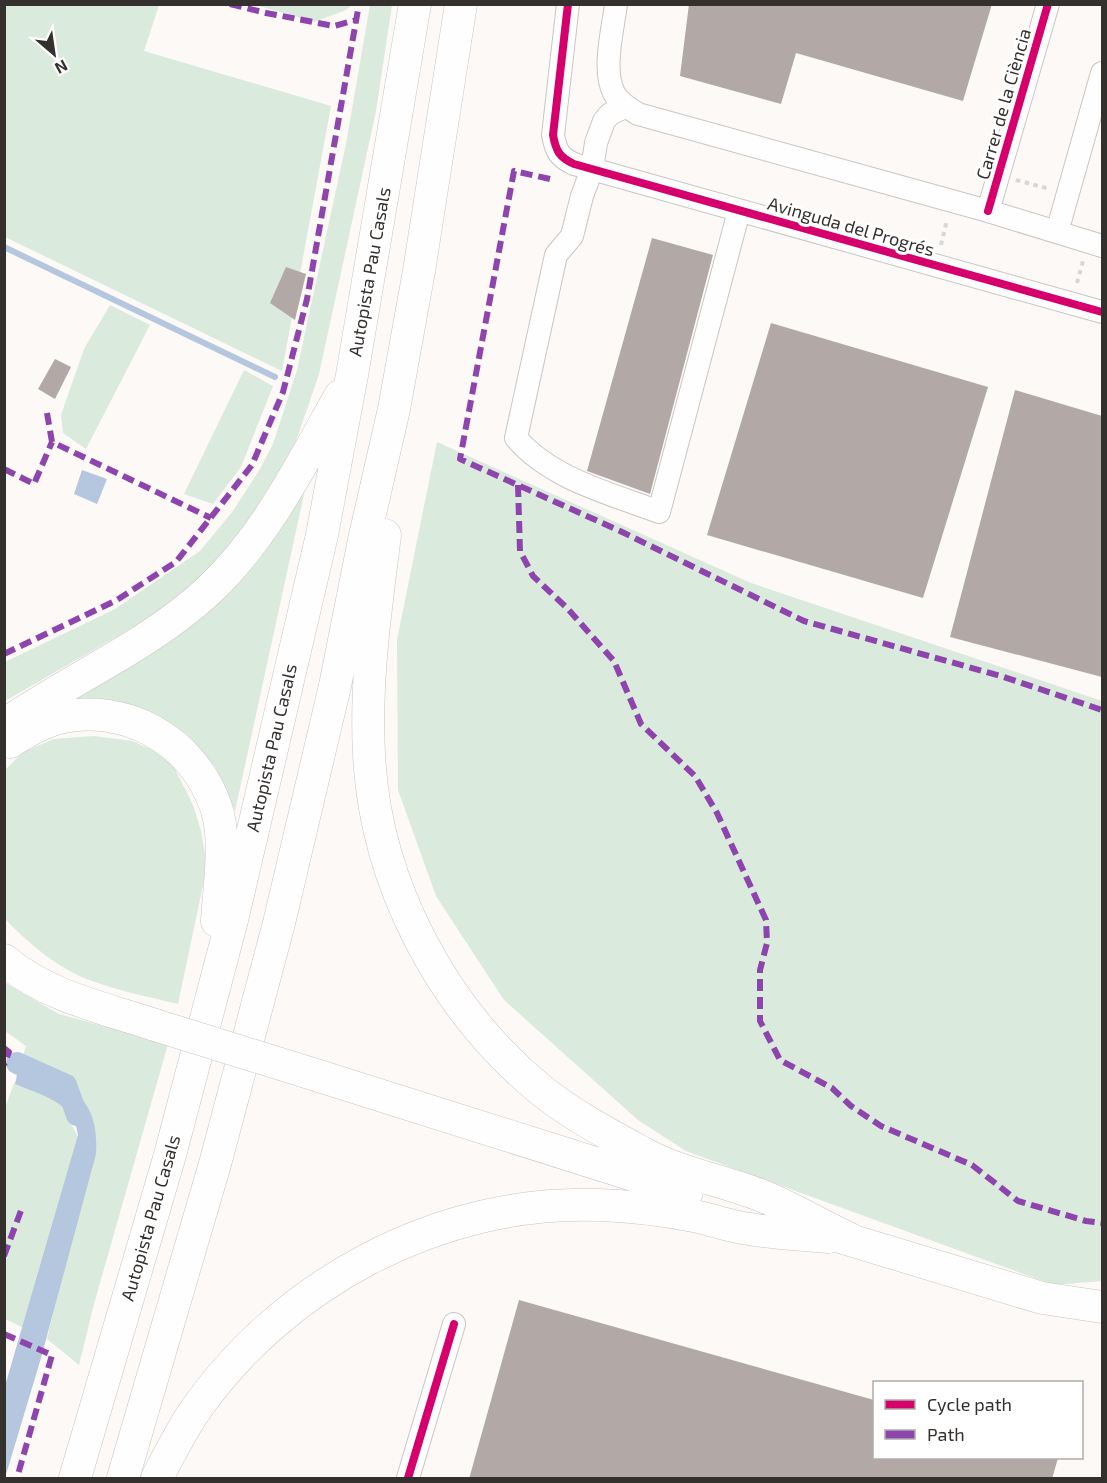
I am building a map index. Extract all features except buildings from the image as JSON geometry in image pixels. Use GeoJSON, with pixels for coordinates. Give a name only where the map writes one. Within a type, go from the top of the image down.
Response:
{"type":"FeatureCollection","features":[{"type":"Feature","properties":{"kind":"highway","name":"Autopista Pau Casals"},"geometry":{"type":"LineString","coordinates":[[75,1479],[170,1155],[232,920],[322,535],[352,375],[415,4]]}},
{"type":"Feature","properties":{"kind":"highway"},"geometry":{"type":"LineString","coordinates":[[123,1479],[215,1164],[279,923],[335,686],[393,409],[419,271],[461,4]]}},
{"type":"Feature","properties":{"kind":"highway"},"geometry":{"type":"LineString","coordinates":[[4,725],[38,702],[116,657],[163,626],[206,593],[259,534],[278,506],[352,375]]}},
{"type":"Feature","properties":{"kind":"highway"},"geometry":{"type":"LineString","coordinates":[[393,409],[392,479],[373,624],[368,690],[369,755],[378,824],[403,901],[422,943],[446,984],[509,1061],[541,1090],[573,1113],[645,1154],[681,1169],[761,1196],[850,1239]]}},
{"type":"Feature","properties":{"kind":"highway"},"geometry":{"type":"LineString","coordinates":[[4,746],[28,730],[55,719],[82,715],[105,715],[130,720],[150,730],[174,744],[192,763],[207,785],[217,809],[220,835],[212,994]]}},
{"type":"Feature","properties":{"kind":"highway"},"geometry":{"type":"LineString","coordinates":[[4,960],[42,985],[70,997],[155,1025],[749,1211],[850,1239],[1042,1298],[1102,1307]]}},
{"type":"Feature","properties":{"kind":"highway"},"geometry":{"type":"LineString","coordinates":[[157,1479],[192,1415],[254,1341],[295,1306],[338,1276],[379,1253],[424,1233],[489,1215],[552,1206],[598,1204],[693,1216],[739,1227],[850,1239]]}},
{"type":"Feature","properties":{"kind":"highway"},"geometry":{"type":"LineString","coordinates":[[1042,1298],[1102,1329]]}},
{"type":"Feature","properties":{"kind":"street","name":"Avinguda del Progrés"},"geometry":{"type":"LineString","coordinates":[[568,4],[553,135],[556,152],[562,159],[1102,312]]}},
{"type":"Feature","properties":{"kind":"street"},"geometry":{"type":"LineString","coordinates":[[616,4],[608,70],[614,93],[625,106],[638,114],[988,211],[1096,244]]}},
{"type":"Feature","properties":{"kind":"street","name":"Carrer de la Ciència"},"geometry":{"type":"LineString","coordinates":[[988,211],[1048,4]]}},
{"type":"Feature","properties":{"kind":"street"},"geometry":{"type":"LineString","coordinates":[[1057,232],[1102,73]]}},
{"type":"Feature","properties":{"kind":"street"},"geometry":{"type":"LineString","coordinates":[[625,106],[610,114],[604,121],[596,143],[592,169],[582,196],[572,236],[556,255],[516,438],[528,452],[573,480],[659,512],[739,211]]}},
{"type":"Feature","properties":{"kind":"street"},"geometry":{"type":"LineString","coordinates":[[408,1479],[454,1324]]}},
{"type":"Feature","properties":{"kind":"path"},"geometry":{"type":"LineString","coordinates":[[999,175],[1068,194]]}},
{"type":"Feature","properties":{"kind":"path"},"geometry":{"type":"LineString","coordinates":[[936,266],[952,201]]}},
{"type":"Feature","properties":{"kind":"path"},"geometry":{"type":"LineString","coordinates":[[1071,304],[1096,244]]}},
{"type":"Feature","properties":{"kind":"green space"},"geometry":{"type":"Polygon","coordinates":[[[352,4],[346,10],[314,22],[256,5],[352,4]]]}},
{"type":"Feature","properties":{"kind":"green space"},"geometry":{"type":"Polygon","coordinates":[[[4,5],[159,5],[144,51],[331,106],[282,371],[5,237],[4,5]]]}},
{"type":"Feature","properties":{"kind":"green space"},"geometry":{"type":"Polygon","coordinates":[[[370,5],[392,5],[376,111],[319,374],[292,453],[258,512],[225,554],[175,603],[5,701],[5,662],[115,609],[200,551],[233,511],[260,469],[273,444],[297,370],[346,144],[370,5]]]}},
{"type":"Feature","properties":{"kind":"green space"},"geometry":{"type":"Polygon","coordinates":[[[110,305],[150,325],[86,449],[63,433],[61,415],[84,349],[110,305]]]}},
{"type":"Feature","properties":{"kind":"green space"},"geometry":{"type":"Polygon","coordinates":[[[244,370],[273,386],[241,467],[213,504],[184,494],[244,370]]]}},
{"type":"Feature","properties":{"kind":"green space"},"geometry":{"type":"Polygon","coordinates":[[[437,442],[751,583],[1102,701],[1102,1281],[1054,1285],[686,1151],[638,1120],[504,1000],[436,896],[398,790],[397,640],[437,442]]]}},
{"type":"Feature","properties":{"kind":"green space"},"geometry":{"type":"Polygon","coordinates":[[[306,485],[235,811],[215,766],[166,721],[66,702],[166,642],[234,587],[261,557],[306,485]]]}},
{"type":"Feature","properties":{"kind":"green space"},"geometry":{"type":"Polygon","coordinates":[[[94,736],[132,741],[160,753],[171,761],[193,805],[201,831],[207,866],[178,1004],[113,988],[80,976],[45,955],[5,919],[5,770],[23,752],[54,739],[94,736]]]}},
{"type":"Feature","properties":{"kind":"green space"},"geometry":{"type":"Polygon","coordinates":[[[5,983],[59,1014],[168,1044],[94,1304],[79,1365],[47,1339],[93,1149],[86,1107],[16,1077],[26,1046],[5,1031],[5,983]]]}},
{"type":"Feature","properties":{"kind":"green space"},"geometry":{"type":"Polygon","coordinates":[[[14,1083],[58,1099],[78,1137],[26,1329],[5,1319],[4,1111],[14,1083]]]}},
{"type":"Feature","properties":{"kind":"water"},"geometry":{"type":"Polygon","coordinates":[[[82,470],[107,479],[97,504],[74,494],[82,470]]]}},
{"type":"Feature","properties":{"kind":"water"},"geometry":{"type":"Polygon","coordinates":[[[21,1059],[66,1085],[86,1104],[96,1134],[96,1154],[41,1358],[5,1478],[5,1386],[78,1135],[75,1124],[63,1107],[45,1096],[15,1084],[21,1059]]]}},
{"type":"Feature","properties":{"kind":"waterway"},"geometry":{"type":"LineString","coordinates":[[4,247],[275,377]]}},
{"type":"Feature","properties":{"kind":"waterway"},"geometry":{"type":"LineString","coordinates":[[17,1063],[66,1085],[77,1115]]}},
{"type":"Feature","properties":{"kind":"marked path"},"geometry":{"type":"LineString","coordinates":[[230,4],[334,26],[356,20]]}},
{"type":"Feature","properties":{"kind":"marked path"},"geometry":{"type":"LineString","coordinates":[[4,654],[117,600],[176,562],[252,465],[283,392],[307,299],[359,4]]}},
{"type":"Feature","properties":{"kind":"marked path"},"geometry":{"type":"LineString","coordinates":[[550,179],[514,171],[460,459],[620,531],[804,621],[1004,677],[1102,710]]}},
{"type":"Feature","properties":{"kind":"marked path"},"geometry":{"type":"LineString","coordinates":[[47,413],[52,442],[211,518]]}},
{"type":"Feature","properties":{"kind":"marked path"},"geometry":{"type":"LineString","coordinates":[[4,469],[34,484],[52,442]]}},
{"type":"Feature","properties":{"kind":"marked path"},"geometry":{"type":"LineString","coordinates":[[518,485],[520,551],[533,576],[567,608],[614,661],[641,724],[695,776],[717,813],[766,920],[767,943],[760,970],[760,1021],[780,1060],[832,1088],[851,1106],[881,1126],[972,1165],[1018,1201],[1086,1221],[1102,1223]]}},
{"type":"Feature","properties":{"kind":"marked path"},"geometry":{"type":"LineString","coordinates":[[4,1048],[9,1052],[4,1065]]}},
{"type":"Feature","properties":{"kind":"marked path"},"geometry":{"type":"LineString","coordinates":[[4,1256],[22,1208]]}},
{"type":"Feature","properties":{"kind":"marked path"},"geometry":{"type":"LineString","coordinates":[[4,1334],[52,1355],[17,1478]]}},
{"type":"Feature","properties":{"kind":"cycle path"},"geometry":{"type":"LineString","coordinates":[[568,4],[553,135],[559,153],[574,164],[1102,312]]}},
{"type":"Feature","properties":{"kind":"cycle path"},"geometry":{"type":"LineString","coordinates":[[988,211],[1048,4]]}},
{"type":"Feature","properties":{"kind":"cycle path"},"geometry":{"type":"LineString","coordinates":[[408,1478],[454,1324]]}}]}
